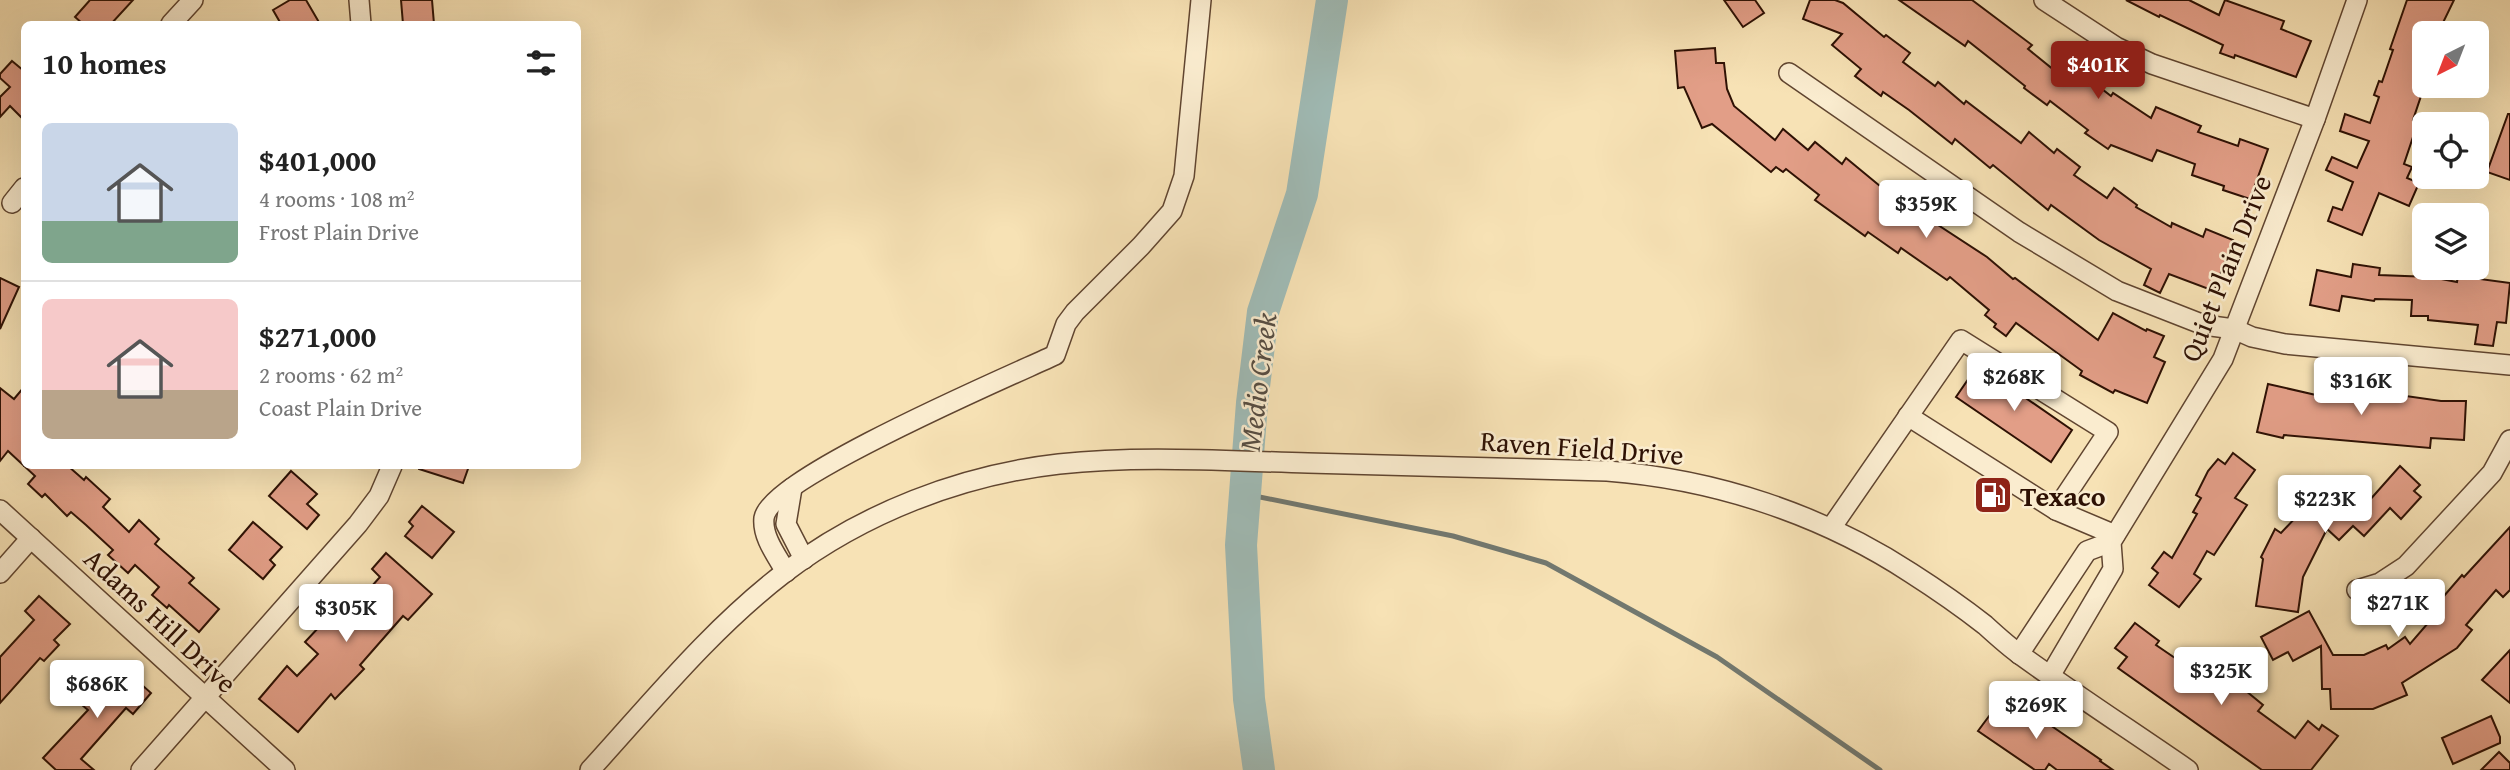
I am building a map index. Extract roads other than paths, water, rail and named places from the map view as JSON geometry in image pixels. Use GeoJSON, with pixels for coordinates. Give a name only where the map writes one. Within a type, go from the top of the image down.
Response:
{"type":"FeatureCollection","features":[{"type":"Feature","properties":{"kind":"street"},"geometry":{"type":"LineString","coordinates":[[174,21],[193,0]]}},
{"type":"Feature","properties":{"kind":"street"},"geometry":{"type":"LineString","coordinates":[[359,0],[361,21]]}},
{"type":"Feature","properties":{"kind":"street"},"geometry":{"type":"LineString","coordinates":[[786,572],[766,535],[764,516],[773,502],[849,452],[1055,355],[1066,324],[1074,312],[1141,246],[1172,211],[1184,176],[1201,0]]}},
{"type":"Feature","properties":{"kind":"street"},"geometry":{"type":"LineString","coordinates":[[2044,0],[2105,41],[2140,58],[2315,119]]}},
{"type":"Feature","properties":{"kind":"street","name":"Quiet Plain Drive"},"geometry":{"type":"LineString","coordinates":[[2050,676],[2113,569],[2113,538],[2222,359],[2315,119],[2357,0]]}},
{"type":"Feature","properties":{"kind":"street"},"geometry":{"type":"LineString","coordinates":[[1789,73],[2020,232],[2117,291],[2204,325],[2235,329],[2252,337],[2285,345],[2510,365]]}},
{"type":"Feature","properties":{"kind":"street"},"geometry":{"type":"LineString","coordinates":[[1831,528],[1961,340],[2108,432],[2056,510]]}},
{"type":"Feature","properties":{"kind":"street"},"geometry":{"type":"LineString","coordinates":[[1908,416],[2056,510],[2113,538]]}},
{"type":"Feature","properties":{"kind":"street"},"geometry":{"type":"LineString","coordinates":[[2357,590],[2380,583],[2406,566],[2481,486],[2497,465],[2510,440]]}},
{"type":"Feature","properties":{"kind":"street","name":"Raven Field Drive"},"geometry":{"type":"LineString","coordinates":[[590,770],[610,761],[731,616],[804,559],[887,511],[948,488],[1011,472],[1060,464],[1183,459],[1607,471],[1675,478],[1780,508],[1831,528],[1910,572],[1983,624],[2019,654],[2188,770]]}},
{"type":"Feature","properties":{"kind":"street"},"geometry":{"type":"LineString","coordinates":[[141,770],[358,524],[379,496],[391,469]]}},
{"type":"Feature","properties":{"kind":"street"},"geometry":{"type":"LineString","coordinates":[[792,488],[786,524],[804,559]]}},
{"type":"Feature","properties":{"kind":"street","name":"Adams Hill Drive"},"geometry":{"type":"LineString","coordinates":[[0,510],[285,770]]}},
{"type":"Feature","properties":{"kind":"street"},"geometry":{"type":"LineString","coordinates":[[0,573],[31,538]]}},
{"type":"Feature","properties":{"kind":"street","name":"Quiet Plain Drive"},"geometry":{"type":"LineString","coordinates":[[2019,654],[2087,551],[2113,538]]}},
{"type":"Feature","properties":{"kind":"waterway","name":"Medio Creek"},"geometry":{"type":"LineString","coordinates":[[1259,770],[1249,699],[1241,545],[1252,403],[1263,312],[1302,194],[1332,0]]}},
{"type":"Feature","properties":{"kind":"waterway"},"geometry":{"type":"LineString","coordinates":[[1245,494],[1453,536],[1546,563],[1717,657],[1880,770]]}},
{"type":"Feature","properties":{"kind":"place","name":"Texaco"},"geometry":{"type":"Point","coordinates":[1993,495]}}]}
